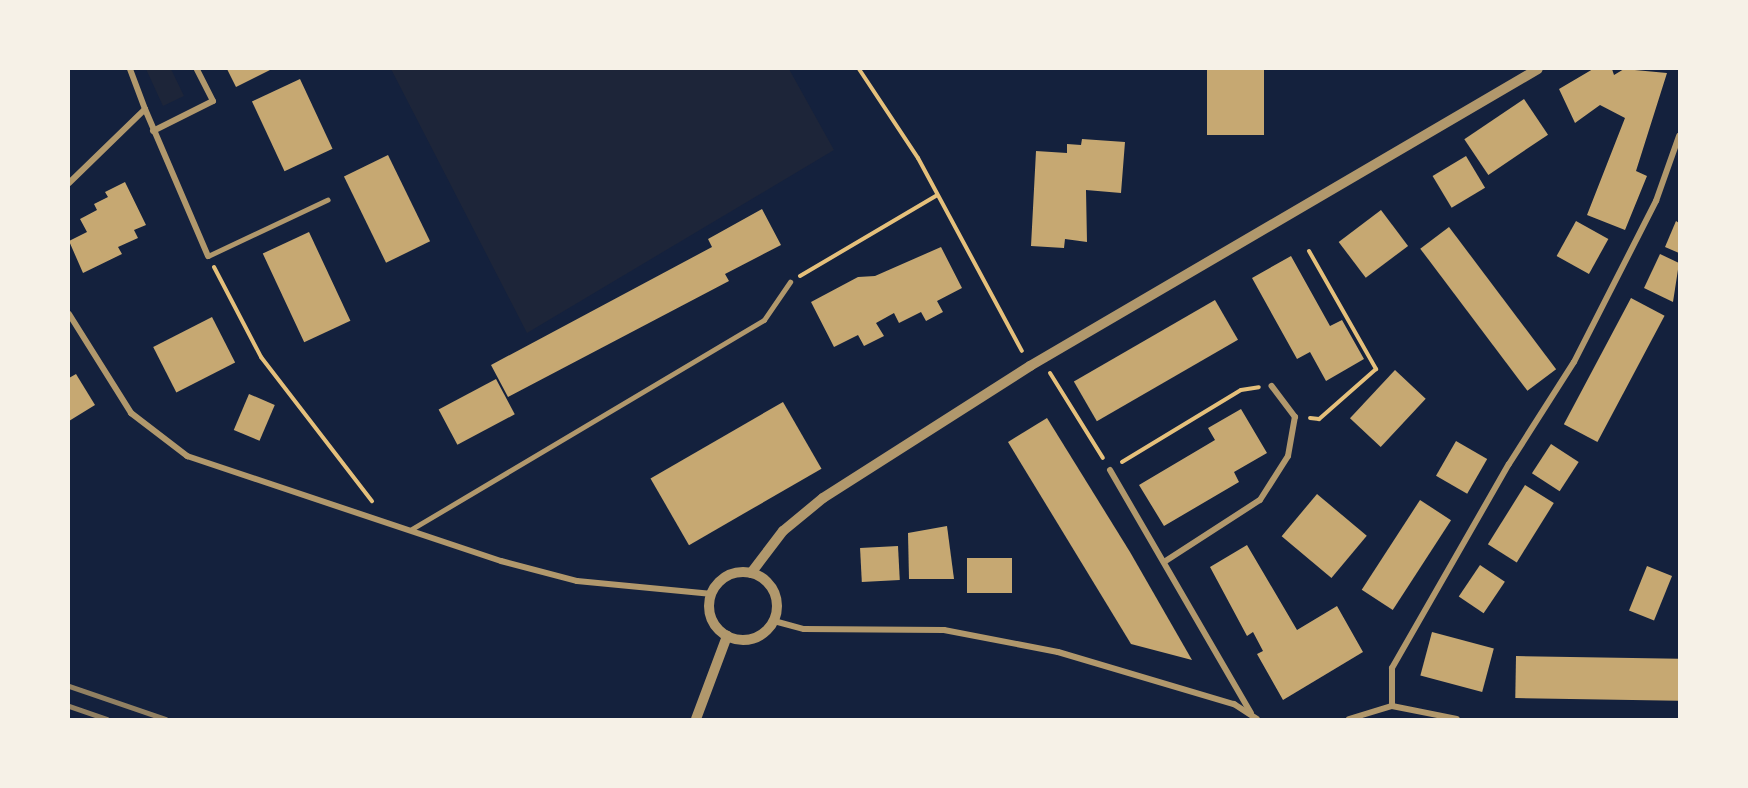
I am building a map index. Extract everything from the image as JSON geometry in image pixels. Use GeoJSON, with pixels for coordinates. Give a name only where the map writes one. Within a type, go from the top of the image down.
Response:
{"type":"FeatureCollection","features":[{"type":"Feature","properties":{"kind":"street"},"geometry":{"type":"LineString","coordinates":[[130,69],[153,131],[208,256]]}},
{"type":"Feature","properties":{"kind":"street"},"geometry":{"type":"LineString","coordinates":[[153,131],[213,101],[197,69]]}},
{"type":"Feature","properties":{"kind":"street"},"geometry":{"type":"LineString","coordinates":[[751,573],[783,531],[823,498],[1030,366],[1538,69]]}},
{"type":"Feature","properties":{"kind":"street"},"geometry":{"type":"LineString","coordinates":[[69,183],[145,109]]}},
{"type":"Feature","properties":{"kind":"street"},"geometry":{"type":"LineString","coordinates":[[1392,706],[1392,668],[1579,352],[1656,201],[1679,136]]}},
{"type":"Feature","properties":{"kind":"street"},"geometry":{"type":"LineString","coordinates":[[69,314],[132,413],[187,456],[577,581],[712,594]]}},
{"type":"Feature","properties":{"kind":"street"},"geometry":{"type":"LineString","coordinates":[[1164,562],[1260,500],[1288,456],[1294,417],[1272,386]]}},
{"type":"Feature","properties":{"kind":"street"},"geometry":{"type":"LineString","coordinates":[[1110,470],[1254,716]]}},
{"type":"Feature","properties":{"kind":"street"},"geometry":{"type":"LineString","coordinates":[[751,573],[774,591],[774,621],[759,636],[727,636],[710,613],[712,594],[732,574],[751,573]]}},
{"type":"Feature","properties":{"kind":"street"},"geometry":{"type":"LineString","coordinates":[[774,621],[804,629],[944,630],[1047,650],[1144,674],[1254,716]]}},
{"type":"Feature","properties":{"kind":"street"},"geometry":{"type":"LineString","coordinates":[[696,719],[727,636]]}},
{"type":"Feature","properties":{"kind":"street"},"geometry":{"type":"LineString","coordinates":[[1349,719],[1392,706],[1457,719]]}},
{"type":"Feature","properties":{"kind":"lane"},"geometry":{"type":"LineString","coordinates":[[208,256],[327,200]]}},
{"type":"Feature","properties":{"kind":"lane"},"geometry":{"type":"LineString","coordinates":[[412,529],[764,320],[790,282]]}},
{"type":"Feature","properties":{"kind":"path"},"geometry":{"type":"LineString","coordinates":[[859,69],[936,196],[1030,366]]}},
{"type":"Feature","properties":{"kind":"path"},"geometry":{"type":"LineString","coordinates":[[790,282],[936,196]]}},
{"type":"Feature","properties":{"kind":"path"},"geometry":{"type":"LineString","coordinates":[[1294,417],[1319,419],[1376,369],[1310,251]]}},
{"type":"Feature","properties":{"kind":"path"},"geometry":{"type":"LineString","coordinates":[[208,256],[261,357],[386,520]]}},
{"type":"Feature","properties":{"kind":"path"},"geometry":{"type":"LineString","coordinates":[[1055,381],[1110,470],[1242,390],[1272,386]]}},
{"type":"Feature","properties":{"kind":"shaded area"},"geometry":{"type":"Polygon","coordinates":[[[146,69],[171,69],[184,96],[163,106],[146,69]]]}},
{"type":"Feature","properties":{"kind":"shaded area"},"geometry":{"type":"Polygon","coordinates":[[[391,69],[789,69],[834,150],[527,333],[391,69]]]}},
{"type":"Feature","properties":{"kind":"building"},"geometry":{"type":"Polygon","coordinates":[[[227,69],[272,69],[236,87],[227,69]]]}},
{"type":"Feature","properties":{"kind":"building"},"geometry":{"type":"Polygon","coordinates":[[[1207,69],[1264,69],[1264,135],[1207,135],[1207,69]]]}},
{"type":"Feature","properties":{"kind":"building"},"geometry":{"type":"Polygon","coordinates":[[[1593,69],[1612,69],[1614,75],[1624,69],[1667,73],[1636,171],[1647,176],[1625,230],[1587,215],[1625,118],[1600,105],[1575,123],[1559,89],[1593,69]]]}},
{"type":"Feature","properties":{"kind":"building"},"geometry":{"type":"Polygon","coordinates":[[[300,79],[333,149],[285,171],[252,101],[300,79]]]}},
{"type":"Feature","properties":{"kind":"building"},"geometry":{"type":"Polygon","coordinates":[[[1524,99],[1548,135],[1488,175],[1464,139],[1524,99]]]}},
{"type":"Feature","properties":{"kind":"building"},"geometry":{"type":"Polygon","coordinates":[[[1082,139],[1125,142],[1121,193],[1086,190],[1087,242],[1065,239],[1064,248],[1031,246],[1036,151],[1067,153],[1067,144],[1081,145],[1082,139]]]}},
{"type":"Feature","properties":{"kind":"building"},"geometry":{"type":"Polygon","coordinates":[[[388,155],[430,241],[386,263],[344,176],[388,155]]]}},
{"type":"Feature","properties":{"kind":"building"},"geometry":{"type":"Polygon","coordinates":[[[1466,156],[1485,188],[1452,208],[1433,176],[1466,156]]]}},
{"type":"Feature","properties":{"kind":"building"},"geometry":{"type":"Polygon","coordinates":[[[125,182],[146,225],[134,230],[138,238],[118,247],[122,254],[83,273],[69,241],[87,232],[80,219],[97,210],[94,204],[108,197],[105,192],[125,182]]]}},
{"type":"Feature","properties":{"kind":"building"},"geometry":{"type":"Polygon","coordinates":[[[762,209],[781,245],[725,274],[729,281],[508,397],[491,365],[712,247],[708,239],[762,209]]]}},
{"type":"Feature","properties":{"kind":"building"},"geometry":{"type":"Polygon","coordinates":[[[1381,210],[1408,246],[1366,278],[1339,242],[1381,210]]]}},
{"type":"Feature","properties":{"kind":"building"},"geometry":{"type":"Polygon","coordinates":[[[1576,221],[1608,239],[1589,274],[1557,256],[1576,221]]]}},
{"type":"Feature","properties":{"kind":"building"},"geometry":{"type":"Polygon","coordinates":[[[1676,221],[1679,223],[1679,253],[1665,247],[1676,221]]]}},
{"type":"Feature","properties":{"kind":"building"},"geometry":{"type":"Polygon","coordinates":[[[1449,227],[1556,369],[1527,391],[1420,249],[1449,227]]]}},
{"type":"Feature","properties":{"kind":"building"},"geometry":{"type":"Polygon","coordinates":[[[309,232],[350,321],[304,342],[263,254],[309,232]]]}},
{"type":"Feature","properties":{"kind":"building"},"geometry":{"type":"Polygon","coordinates":[[[941,247],[962,288],[937,301],[943,312],[926,321],[921,312],[899,323],[894,313],[876,323],[884,336],[864,346],[858,335],[834,347],[811,302],[858,277],[875,276],[941,247]]]}},
{"type":"Feature","properties":{"kind":"building"},"geometry":{"type":"Polygon","coordinates":[[[1660,254],[1679,263],[1673,302],[1644,288],[1660,254]]]}},
{"type":"Feature","properties":{"kind":"building"},"geometry":{"type":"Polygon","coordinates":[[[1291,256],[1330,326],[1342,320],[1364,359],[1326,381],[1310,352],[1297,359],[1252,278],[1291,256]]]}},
{"type":"Feature","properties":{"kind":"building"},"geometry":{"type":"Polygon","coordinates":[[[1631,298],[1665,316],[1597,442],[1564,424],[1631,298]]]}},
{"type":"Feature","properties":{"kind":"building"},"geometry":{"type":"Polygon","coordinates":[[[1215,300],[1238,340],[1097,421],[1074,382],[1215,300]]]}},
{"type":"Feature","properties":{"kind":"building"},"geometry":{"type":"Polygon","coordinates":[[[212,317],[235,362],[176,392],[153,347],[212,317]]]}},
{"type":"Feature","properties":{"kind":"building"},"geometry":{"type":"Polygon","coordinates":[[[1395,370],[1426,399],[1381,447],[1350,418],[1395,370]]]}},
{"type":"Feature","properties":{"kind":"building"},"geometry":{"type":"Polygon","coordinates":[[[76,374],[95,405],[69,421],[69,378],[76,374]]]}},
{"type":"Feature","properties":{"kind":"building"},"geometry":{"type":"Polygon","coordinates":[[[496,379],[515,414],[457,445],[439,410],[496,379]]]}},
{"type":"Feature","properties":{"kind":"building"},"geometry":{"type":"Polygon","coordinates":[[[249,394],[275,405],[260,441],[234,430],[249,394]]]}},
{"type":"Feature","properties":{"kind":"building"},"geometry":{"type":"Polygon","coordinates":[[[783,402],[822,469],[689,545],[650,479],[783,402]]]}},
{"type":"Feature","properties":{"kind":"building"},"geometry":{"type":"Polygon","coordinates":[[[1241,409],[1267,453],[1234,472],[1239,482],[1164,526],[1139,485],[1215,440],[1208,428],[1241,409]]]}},
{"type":"Feature","properties":{"kind":"building"},"geometry":{"type":"Polygon","coordinates":[[[1047,418],[1130,552],[1192,660],[1131,644],[1008,442],[1047,418]]]}},
{"type":"Feature","properties":{"kind":"building"},"geometry":{"type":"Polygon","coordinates":[[[1456,441],[1487,459],[1467,494],[1436,476],[1456,441]]]}},
{"type":"Feature","properties":{"kind":"building"},"geometry":{"type":"Polygon","coordinates":[[[1551,444],[1579,462],[1560,491],[1532,473],[1551,444]]]}},
{"type":"Feature","properties":{"kind":"building"},"geometry":{"type":"Polygon","coordinates":[[[1525,485],[1554,503],[1517,562],[1488,544],[1525,485]]]}},
{"type":"Feature","properties":{"kind":"building"},"geometry":{"type":"Polygon","coordinates":[[[1317,494],[1367,536],[1331,578],[1282,536],[1317,494]]]}},
{"type":"Feature","properties":{"kind":"building"},"geometry":{"type":"Polygon","coordinates":[[[1420,500],[1451,520],[1393,610],[1362,590],[1420,500]]]}},
{"type":"Feature","properties":{"kind":"building"},"geometry":{"type":"Polygon","coordinates":[[[947,526],[954,579],[909,579],[908,533],[947,526]]]}},
{"type":"Feature","properties":{"kind":"building"},"geometry":{"type":"Polygon","coordinates":[[[1247,545],[1297,630],[1337,606],[1363,652],[1283,700],[1257,654],[1263,651],[1253,632],[1247,636],[1210,567],[1247,545]]]}},
{"type":"Feature","properties":{"kind":"building"},"geometry":{"type":"Polygon","coordinates":[[[898,546],[900,580],[862,582],[860,548],[898,546]]]}},
{"type":"Feature","properties":{"kind":"building"},"geometry":{"type":"Polygon","coordinates":[[[967,558],[1012,558],[1012,593],[967,593],[967,558]]]}},
{"type":"Feature","properties":{"kind":"building"},"geometry":{"type":"Polygon","coordinates":[[[1480,565],[1505,582],[1484,613],[1459,597],[1480,565]]]}},
{"type":"Feature","properties":{"kind":"building"},"geometry":{"type":"Polygon","coordinates":[[[1647,566],[1672,576],[1654,621],[1629,611],[1647,566]]]}},
{"type":"Feature","properties":{"kind":"building"},"geometry":{"type":"Polygon","coordinates":[[[1432,632],[1494,649],[1482,692],[1420,675],[1432,632]]]}},
{"type":"Feature","properties":{"kind":"building"},"geometry":{"type":"Polygon","coordinates":[[[1516,656],[1679,659],[1678,701],[1515,698],[1516,656]]]}},
{"type":"Feature","properties":{"kind":"railway"},"geometry":{"type":"LineString","coordinates":[[69,686],[166,719]]}},
{"type":"Feature","properties":{"kind":"railway"},"geometry":{"type":"LineString","coordinates":[[69,706],[107,719]]}}]}
